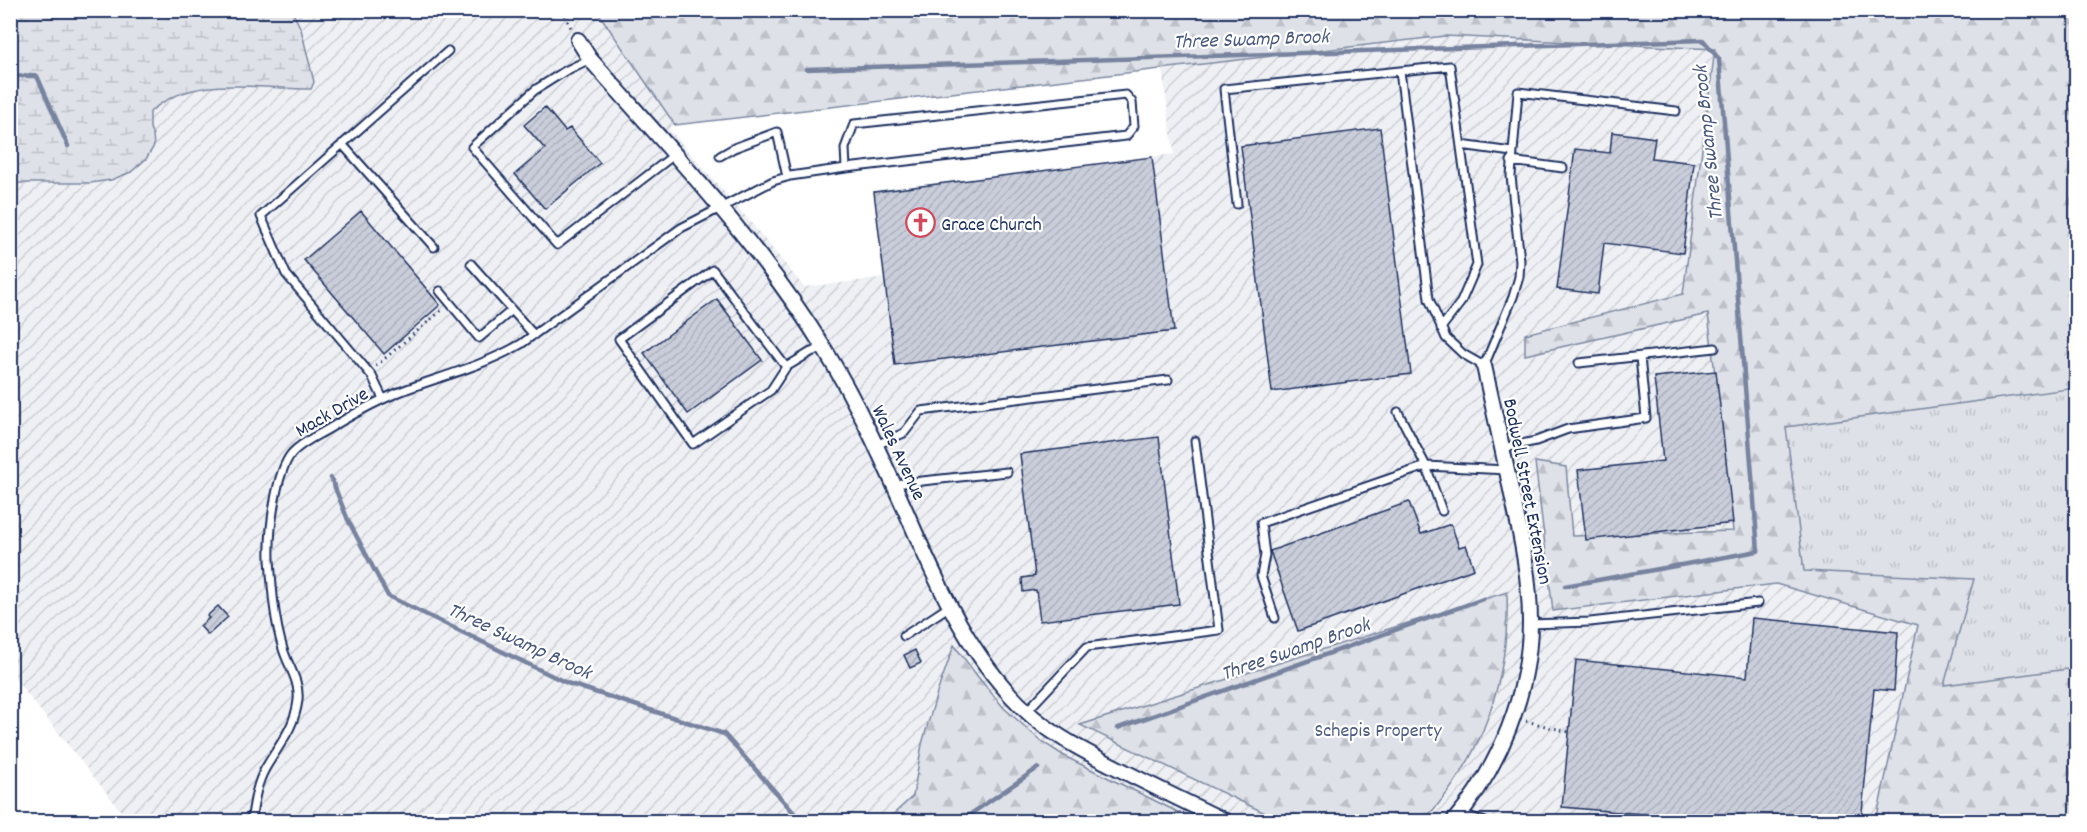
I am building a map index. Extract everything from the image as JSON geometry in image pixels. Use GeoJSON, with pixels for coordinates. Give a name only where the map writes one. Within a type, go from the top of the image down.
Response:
{"type":"FeatureCollection","features":[{"type":"Feature","properties":{"kind":"street","name":"Wales Avenue"},"geometry":{"type":"LineString","coordinates":[[578,40],[590,59],[719,208],[781,286],[824,348],[856,403],[950,606],[972,645],[1007,692],[1053,732],[1073,745],[1227,822]]}},
{"type":"Feature","properties":{"kind":"street","name":"Bodwell Street Extension"},"geometry":{"type":"LineString","coordinates":[[1456,817],[1476,793],[1495,760],[1512,718],[1522,680],[1530,624],[1530,595],[1524,554],[1484,366]]}},
{"type":"Feature","properties":{"kind":"lane"},"geometry":{"type":"LineString","coordinates":[[383,399],[368,372],[286,274],[261,216],[448,51]]}},
{"type":"Feature","properties":{"kind":"lane"},"geometry":{"type":"LineString","coordinates":[[590,59],[565,71],[535,90],[472,147],[557,245],[674,155]]}},
{"type":"Feature","properties":{"kind":"lane"},"geometry":{"type":"LineString","coordinates":[[1237,204],[1224,89],[1450,66],[1478,266],[1461,302],[1441,328]]}},
{"type":"Feature","properties":{"kind":"lane"},"geometry":{"type":"LineString","coordinates":[[1400,71],[1428,290],[1435,315],[1446,338],[1463,354],[1484,366],[1519,277],[1520,261],[1511,176],[1518,92],[1676,111]]}},
{"type":"Feature","properties":{"kind":"lane","name":"Mack Drive"},"geometry":{"type":"LineString","coordinates":[[251,822],[255,796],[261,779],[295,719],[298,697],[295,675],[283,650],[277,625],[270,556],[272,523],[283,471],[291,454],[306,441],[362,408],[406,389],[482,364],[521,344],[681,228],[758,187],[787,177],[846,168],[1126,136],[1134,126],[1132,102],[1126,95],[854,124],[844,148],[846,168]]}},
{"type":"Feature","properties":{"kind":"lane"},"geometry":{"type":"LineString","coordinates":[[720,156],[734,148],[777,132],[787,177]]}},
{"type":"Feature","properties":{"kind":"lane"},"geometry":{"type":"LineString","coordinates":[[342,144],[434,247]]}},
{"type":"Feature","properties":{"kind":"lane"},"geometry":{"type":"LineString","coordinates":[[1461,145],[1512,152]]}},
{"type":"Feature","properties":{"kind":"lane"},"geometry":{"type":"LineString","coordinates":[[1511,161],[1563,168]]}},
{"type":"Feature","properties":{"kind":"lane"},"geometry":{"type":"LineString","coordinates":[[471,264],[534,335]]}},
{"type":"Feature","properties":{"kind":"lane"},"geometry":{"type":"LineString","coordinates":[[786,367],[713,270],[619,339],[693,444],[771,390],[786,367],[811,352],[824,348]]}},
{"type":"Feature","properties":{"kind":"lane"},"geometry":{"type":"LineString","coordinates":[[440,291],[479,338],[512,310]]}},
{"type":"Feature","properties":{"kind":"lane"},"geometry":{"type":"LineString","coordinates":[[1579,363],[1715,348]]}},
{"type":"Feature","properties":{"kind":"lane"},"geometry":{"type":"LineString","coordinates":[[1502,448],[1536,441],[1568,429],[1646,418],[1640,357]]}},
{"type":"Feature","properties":{"kind":"lane"},"geometry":{"type":"LineString","coordinates":[[876,445],[904,433],[921,411],[1168,380]]}},
{"type":"Feature","properties":{"kind":"lane"},"geometry":{"type":"LineString","coordinates":[[1398,412],[1426,466],[1443,511]]}},
{"type":"Feature","properties":{"kind":"lane"},"geometry":{"type":"LineString","coordinates":[[1027,711],[1087,647],[1219,630],[1195,441]]}},
{"type":"Feature","properties":{"kind":"lane"},"geometry":{"type":"LineString","coordinates":[[1275,618],[1261,576],[1265,555],[1262,523],[1426,466],[1507,470]]}},
{"type":"Feature","properties":{"kind":"lane"},"geometry":{"type":"LineString","coordinates":[[894,484],[1007,472]]}},
{"type":"Feature","properties":{"kind":"lane"},"geometry":{"type":"LineString","coordinates":[[1530,624],[1590,622],[1758,603]]}},
{"type":"Feature","properties":{"kind":"lane"},"geometry":{"type":"LineString","coordinates":[[904,636],[950,606]]}},
{"type":"Feature","properties":{"kind":"lane"},"geometry":{"type":"LineString","coordinates":[[1456,817],[1485,822]]}},
{"type":"Feature","properties":{"kind":"path"},"geometry":{"type":"LineString","coordinates":[[562,10],[578,40]]}},
{"type":"Feature","properties":{"kind":"path"},"geometry":{"type":"LineString","coordinates":[[368,372],[450,303]]}},
{"type":"Feature","properties":{"kind":"path"},"geometry":{"type":"LineString","coordinates":[[1512,718],[1569,732]]}},
{"type":"Feature","properties":{"kind":"shaded area"},"geometry":{"type":"Polygon","coordinates":[[[11,10],[1731,11],[1975,579],[1904,822],[1423,821],[1454,783],[1485,727],[1496,697],[1507,638],[1250,674],[1080,725],[1282,821],[1196,821],[1058,752],[1017,722],[990,693],[954,645],[922,744],[913,796],[886,822],[129,821],[11,674],[11,10]],[[1157,35],[747,60],[669,129],[804,287],[885,278],[874,192],[1174,154],[1157,35]]]}},
{"type":"Feature","properties":{"kind":"green space"},"geometry":{"type":"Polygon","coordinates":[[[11,10],[292,11],[301,29],[314,82],[311,89],[227,86],[186,92],[167,100],[150,112],[150,128],[154,146],[146,159],[131,172],[111,180],[90,183],[11,183],[11,10]]]}},
{"type":"Feature","properties":{"kind":"green space"},"geometry":{"type":"Polygon","coordinates":[[[597,11],[2076,11],[2076,821],[1876,821],[1918,625],[1776,584],[1553,611],[1535,462],[1566,467],[1572,536],[1733,531],[1708,314],[1525,355],[1525,334],[1683,294],[1715,49],[1445,36],[675,125],[597,11]]]}},
{"type":"Feature","properties":{"kind":"green space"},"geometry":{"type":"Polygon","coordinates":[[[2076,388],[2076,668],[1944,685],[1974,579],[1804,571],[1786,427],[2076,388]]]}},
{"type":"Feature","properties":{"kind":"green space","name":"Schepis Property"},"geometry":{"type":"Polygon","coordinates":[[[1507,592],[1504,655],[1489,716],[1462,771],[1423,821],[1282,821],[1080,725],[1507,592]]]}},
{"type":"Feature","properties":{"kind":"green space"},"geometry":{"type":"Polygon","coordinates":[[[954,645],[1004,708],[1041,741],[1066,757],[1196,821],[886,821],[913,796],[922,744],[954,645]]]}},
{"type":"Feature","properties":{"kind":"building"},"geometry":{"type":"Polygon","coordinates":[[[545,107],[565,131],[570,128],[600,163],[545,209],[515,174],[545,149],[524,125],[545,107]]]}},
{"type":"Feature","properties":{"kind":"building"},"geometry":{"type":"Polygon","coordinates":[[[1380,128],[1411,374],[1272,392],[1241,146],[1380,128]]]}},
{"type":"Feature","properties":{"kind":"building"},"geometry":{"type":"Polygon","coordinates":[[[1612,132],[1655,138],[1652,158],[1694,163],[1683,253],[1604,243],[1598,294],[1557,289],[1575,149],[1610,153],[1612,132]]]}},
{"type":"Feature","properties":{"kind":"building"},"geometry":{"type":"Polygon","coordinates":[[[1152,157],[1174,331],[895,365],[874,192],[1152,157]]]}},
{"type":"Feature","properties":{"kind":"building"},"geometry":{"type":"Polygon","coordinates":[[[361,211],[440,305],[384,354],[304,260],[361,211]]]}},
{"type":"Feature","properties":{"kind":"building"},"geometry":{"type":"Polygon","coordinates":[[[717,299],[762,360],[688,414],[644,353],[717,299]]]}},
{"type":"Feature","properties":{"kind":"building"},"geometry":{"type":"Polygon","coordinates":[[[1716,371],[1733,523],[1586,540],[1578,470],[1663,461],[1654,377],[1716,371]]]}},
{"type":"Feature","properties":{"kind":"building"},"geometry":{"type":"Polygon","coordinates":[[[1159,437],[1179,604],[1040,621],[1036,590],[1023,592],[1022,578],[1035,576],[1020,454],[1159,437]]]}},
{"type":"Feature","properties":{"kind":"building"},"geometry":{"type":"Polygon","coordinates":[[[1409,502],[1421,534],[1451,524],[1459,547],[1466,545],[1474,569],[1298,631],[1270,551],[1409,502]]]}},
{"type":"Feature","properties":{"kind":"building"},"geometry":{"type":"Polygon","coordinates":[[[218,606],[228,617],[208,635],[200,626],[218,606]]]}},
{"type":"Feature","properties":{"kind":"building"},"geometry":{"type":"Polygon","coordinates":[[[1752,618],[1898,632],[1894,691],[1874,689],[1861,822],[1732,822],[1562,807],[1576,660],[1747,677],[1752,618]]]}},
{"type":"Feature","properties":{"kind":"building"},"geometry":{"type":"Polygon","coordinates":[[[915,650],[921,663],[910,668],[904,655],[915,650]]]}},
{"type":"Feature","properties":{"kind":"waterway","name":"Three Swamp Brook"},"geometry":{"type":"LineString","coordinates":[[806,69],[1703,40],[1719,59],[1758,551],[1565,586]]}},
{"type":"Feature","properties":{"kind":"waterway","name":"Three Swamp Brook"},"geometry":{"type":"LineString","coordinates":[[10,76],[37,76],[68,146]]}},
{"type":"Feature","properties":{"kind":"waterway","name":"Three Swamp Brook"},"geometry":{"type":"LineString","coordinates":[[331,478],[348,520],[388,596],[567,683],[724,734],[802,822]]}},
{"type":"Feature","properties":{"kind":"waterway","name":"Three Swamp Brook"},"geometry":{"type":"LineString","coordinates":[[1118,728],[1483,599]]}},
{"type":"Feature","properties":{"kind":"waterway","name":"Three Swamp Brook"},"geometry":{"type":"LineString","coordinates":[[959,822],[1038,768]]}},
{"type":"Feature","properties":{"kind":"place","name":"Grace Church"},"geometry":{"type":"Point","coordinates":[920,223]}}]}
